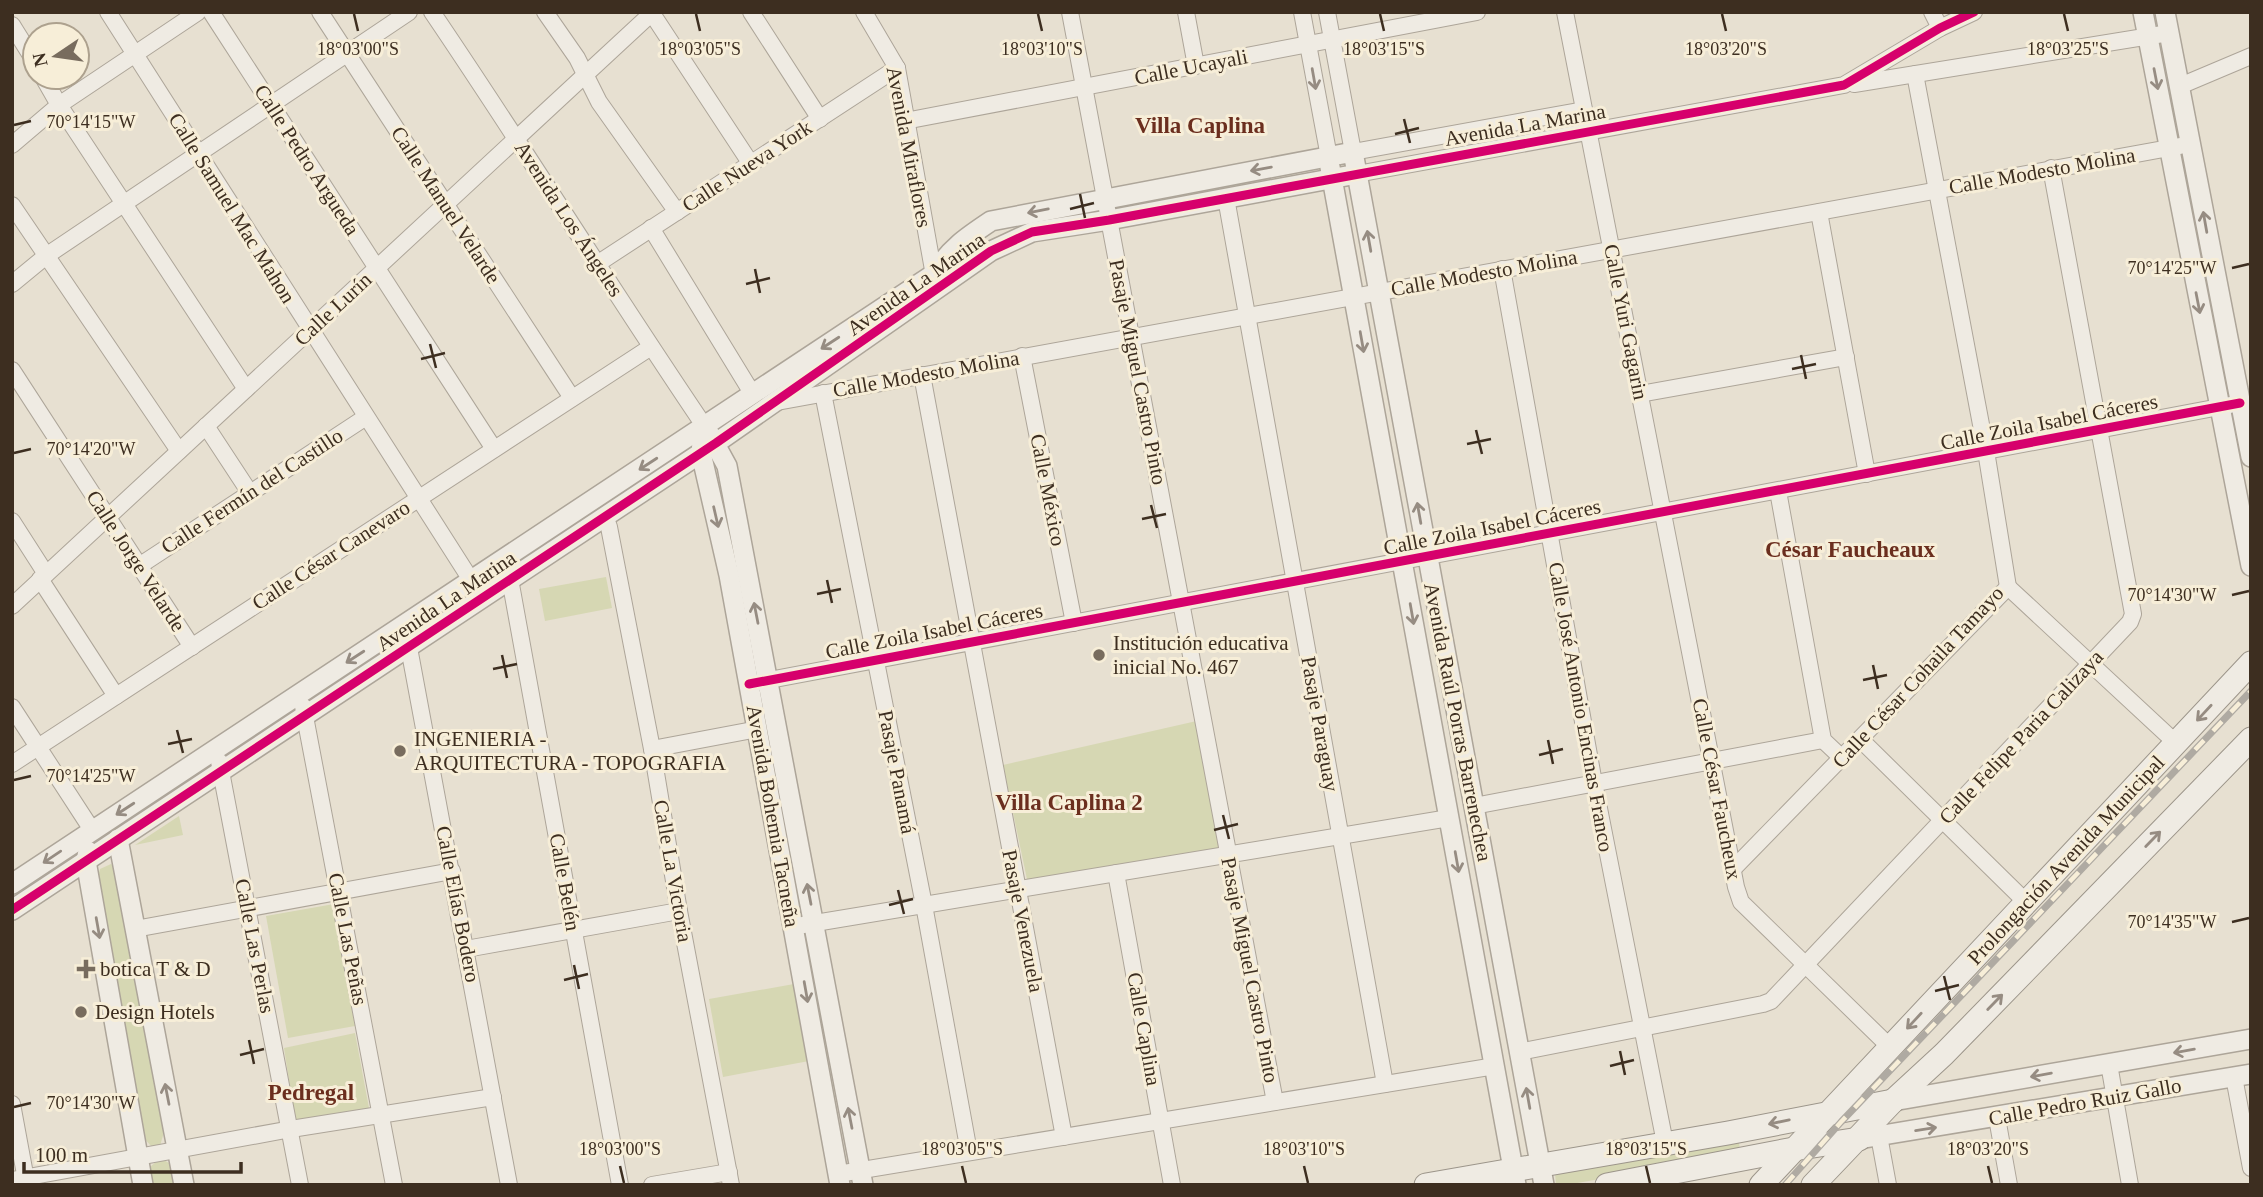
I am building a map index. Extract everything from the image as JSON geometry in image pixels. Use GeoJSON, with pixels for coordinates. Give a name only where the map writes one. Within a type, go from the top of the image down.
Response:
{"type":"FeatureCollection","features":[{"type":"Feature","properties":{"kind":"main road","name":"Prolongación Avenida Municipal"},"geometry":{"type":"LineString","coordinates":[[1765,1183],[2251,663]]}},
{"type":"Feature","properties":{"kind":"main road"},"geometry":{"type":"LineString","coordinates":[[1813,1185],[1869,1138],[1893,1101],[1944,1054],[2251,739]]}},
{"type":"Feature","properties":{"kind":"main road","name":"Calle Pedro Ruiz Gallo"},"geometry":{"type":"LineString","coordinates":[[1426,1185],[1542,1175],[1665,1143],[1893,1101]]}},
{"type":"Feature","properties":{"kind":"main road"},"geometry":{"type":"LineString","coordinates":[[1748,1129],[1765,1183]]}},
{"type":"Feature","properties":{"kind":"main road","name":"Calle Pedro Ruiz Gallo"},"geometry":{"type":"LineString","coordinates":[[1607,1185],[1794,1149],[1869,1138]]}},
{"type":"Feature","properties":{"kind":"street","name":"Calle Samuel Mac Mahon"},"geometry":{"type":"LineString","coordinates":[[108,12],[471,580]]}},
{"type":"Feature","properties":{"kind":"street"},"geometry":{"type":"LineString","coordinates":[[12,145],[59,105],[198,12]]}},
{"type":"Feature","properties":{"kind":"street","name":"Calle Pedro Argueda"},"geometry":{"type":"LineString","coordinates":[[211,12],[494,449]]}},
{"type":"Feature","properties":{"kind":"street","name":"Calle Manuel Velarde"},"geometry":{"type":"LineString","coordinates":[[320,12],[572,398]]}},
{"type":"Feature","properties":{"kind":"street"},"geometry":{"type":"LineString","coordinates":[[12,284],[46,256],[409,12]]}},
{"type":"Feature","properties":{"kind":"street","name":"Avenida Los Ángeles"},"geometry":{"type":"LineString","coordinates":[[432,12],[517,138],[707,441]]}},
{"type":"Feature","properties":{"kind":"street"},"geometry":{"type":"LineString","coordinates":[[545,12],[586,75],[599,102],[677,212]]}},
{"type":"Feature","properties":{"kind":"street"},"geometry":{"type":"LineString","coordinates":[[751,12],[820,119]]}},
{"type":"Feature","properties":{"kind":"street","name":"Avenida Miraflores"},"geometry":{"type":"LineString","coordinates":[[864,12],[897,68],[936,282]]}},
{"type":"Feature","properties":{"kind":"street","name":"Pasaje Miguel Castro Pinto"},"geometry":{"type":"LineString","coordinates":[[1070,12],[1275,1102]]}},
{"type":"Feature","properties":{"kind":"street"},"geometry":{"type":"LineString","coordinates":[[1186,12],[1196,66]]}},
{"type":"Feature","properties":{"kind":"street","name":"Avenida Raúl Porras Barrenechea"},"geometry":{"type":"LineString","coordinates":[[1302,12],[1515,1177]]}},
{"type":"Feature","properties":{"kind":"street","name":"Avenida Raúl Porras Barrenechea"},"geometry":{"type":"LineString","coordinates":[[1327,12],[1542,1175]]}},
{"type":"Feature","properties":{"kind":"street","name":"Calle Ucayali"},"geometry":{"type":"LineString","coordinates":[[905,121],[1477,12]]}},
{"type":"Feature","properties":{"kind":"street","name":"Calle Yuri Gagarin"},"geometry":{"type":"LineString","coordinates":[[1565,12],[1664,512]]}},
{"type":"Feature","properties":{"kind":"street"},"geometry":{"type":"LineString","coordinates":[[1932,12],[1940,28]]}},
{"type":"Feature","properties":{"kind":"street","name":"Avenida La Marina"},"geometry":{"type":"LineString","coordinates":[[12,910],[605,516],[707,441],[752,393],[936,282],[1032,232],[1844,85],[1940,28],[1974,12]]}},
{"type":"Feature","properties":{"kind":"street"},"geometry":{"type":"LineString","coordinates":[[2143,12],[2251,566]]}},
{"type":"Feature","properties":{"kind":"street"},"geometry":{"type":"LineString","coordinates":[[2165,12],[2251,457]]}},
{"type":"Feature","properties":{"kind":"street"},"geometry":{"type":"LineString","coordinates":[[652,13],[751,164]]}},
{"type":"Feature","properties":{"kind":"street","name":"Calle Lurín"},"geometry":{"type":"LineString","coordinates":[[12,606],[652,13]]}},
{"type":"Feature","properties":{"kind":"street"},"geometry":{"type":"LineString","coordinates":[[1844,85],[2169,33]]}},
{"type":"Feature","properties":{"kind":"street"},"geometry":{"type":"LineString","coordinates":[[2180,86],[2251,56]]}},
{"type":"Feature","properties":{"kind":"street","name":"Calle Nueva York"},"geometry":{"type":"LineString","coordinates":[[597,264],[897,68]]}},
{"type":"Feature","properties":{"kind":"street","name":"Calle César Cohaila Tamayo"},"geometry":{"type":"LineString","coordinates":[[1732,870],[2008,587],[1986,451],[1915,74]]}},
{"type":"Feature","properties":{"kind":"street"},"geometry":{"type":"LineString","coordinates":[[51,91],[246,389]]}},
{"type":"Feature","properties":{"kind":"street","name":"Avenida La Marina"},"geometry":{"type":"LineString","coordinates":[[12,884],[471,580],[777,401],[936,282],[945,256],[970,234],[991,221],[1584,110]]}},
{"type":"Feature","properties":{"kind":"street","name":"Calle Modesto Molina"},"geometry":{"type":"LineString","coordinates":[[777,401],[2190,144]]}},
{"type":"Feature","properties":{"kind":"street","name":"Calle Felipe Paria Calizaya"},"geometry":{"type":"LineString","coordinates":[[1519,1052],[1771,1001],[2130,622],[2133,614],[2101,429],[2050,168]]}},
{"type":"Feature","properties":{"kind":"street","name":"Pasaje Paraguay"},"geometry":{"type":"LineString","coordinates":[[1226,198],[1385,1084]]}},
{"type":"Feature","properties":{"kind":"street"},"geometry":{"type":"LineString","coordinates":[[12,205],[179,451]]}},
{"type":"Feature","properties":{"kind":"street"},"geometry":{"type":"LineString","coordinates":[[1819,212],[1867,474]]}},
{"type":"Feature","properties":{"kind":"street"},"geometry":{"type":"LineString","coordinates":[[651,228],[752,393]]}},
{"type":"Feature","properties":{"kind":"street","name":"Calle José Antonio Encinas Franco"},"geometry":{"type":"LineString","coordinates":[[1502,269],[1594,783],[1665,1143]]}},
{"type":"Feature","properties":{"kind":"street","name":"Calle César Canevaro"},"geometry":{"type":"LineString","coordinates":[[12,764],[650,347]]}},
{"type":"Feature","properties":{"kind":"street","name":"Calle México"},"geometry":{"type":"LineString","coordinates":[[1022,356],[1074,623]]}},
{"type":"Feature","properties":{"kind":"street"},"geometry":{"type":"LineString","coordinates":[[1640,394],[1846,356]]}},
{"type":"Feature","properties":{"kind":"street","name":"Calle Jorge Velarde"},"geometry":{"type":"LineString","coordinates":[[12,370],[192,647]]}},
{"type":"Feature","properties":{"kind":"street","name":"Pasaje Venezuela"},"geometry":{"type":"LineString","coordinates":[[922,375],[1064,1137]]}},
{"type":"Feature","properties":{"kind":"street","name":"Pasaje Panamá"},"geometry":{"type":"LineString","coordinates":[[823,393],[969,1152]]}},
{"type":"Feature","properties":{"kind":"street","name":"Calle Zoila Isabel Cáceres"},"geometry":{"type":"LineString","coordinates":[[759,682],[2240,403]]}},
{"type":"Feature","properties":{"kind":"street","name":"Calle Fermín del Castillo"},"geometry":{"type":"LineString","coordinates":[[139,566],[366,417]]}},
{"type":"Feature","properties":{"kind":"street"},"geometry":{"type":"LineString","coordinates":[[206,426],[250,493]]}},
{"type":"Feature","properties":{"kind":"street","name":"Avenida Bohemia Tacneña"},"geometry":{"type":"LineString","coordinates":[[707,441],[729,575],[759,682],[814,923],[862,1177]]}},
{"type":"Feature","properties":{"kind":"street"},"geometry":{"type":"LineString","coordinates":[[1778,491],[1823,740],[1842,758]]}},
{"type":"Feature","properties":{"kind":"street","name":"Calle César Faucheux"},"geometry":{"type":"LineString","coordinates":[[1664,512],[1710,761],[1741,902],[1890,1047]]}},
{"type":"Feature","properties":{"kind":"street","name":"Calle La Victoria"},"geometry":{"type":"LineString","coordinates":[[605,516],[652,749],[730,1178]]}},
{"type":"Feature","properties":{"kind":"street"},"geometry":{"type":"LineString","coordinates":[[12,521],[116,696]]}},
{"type":"Feature","properties":{"kind":"street","name":"Calle Belén"},"geometry":{"type":"LineString","coordinates":[[510,579],[620,1185]]}},
{"type":"Feature","properties":{"kind":"street"},"geometry":{"type":"LineString","coordinates":[[2008,587],[2176,743]]}},
{"type":"Feature","properties":{"kind":"street","name":"Calle Elías Bodero"},"geometry":{"type":"LineString","coordinates":[[404,625],[509,1185]]}},
{"type":"Feature","properties":{"kind":"street","name":"Avenida Bohemia Tacneña"},"geometry":{"type":"LineString","coordinates":[[759,682],[758,729],[839,1179]]}},
{"type":"Feature","properties":{"kind":"street","name":"Calle Las Peñas"},"geometry":{"type":"LineString","coordinates":[[300,693],[383,1116],[394,1185]]}},
{"type":"Feature","properties":{"kind":"street"},"geometry":{"type":"LineString","coordinates":[[12,707],[92,830],[118,839],[184,1185]]}},
{"type":"Feature","properties":{"kind":"street"},"geometry":{"type":"LineString","coordinates":[[652,749],[758,729]]}},
{"type":"Feature","properties":{"kind":"street"},"geometry":{"type":"LineString","coordinates":[[1860,739],[2026,902]]}},
{"type":"Feature","properties":{"kind":"street"},"geometry":{"type":"LineString","coordinates":[[1474,806],[1823,740]]}},
{"type":"Feature","properties":{"kind":"street","name":"Calle Las Perlas"},"geometry":{"type":"LineString","coordinates":[[217,748],[300,1185]]}},
{"type":"Feature","properties":{"kind":"street"},"geometry":{"type":"LineString","coordinates":[[794,927],[1449,818]]}},
{"type":"Feature","properties":{"kind":"street"},"geometry":{"type":"LineString","coordinates":[[92,830],[86,861],[144,1185]]}},
{"type":"Feature","properties":{"kind":"street"},"geometry":{"type":"LineString","coordinates":[[135,929],[452,871]]}},
{"type":"Feature","properties":{"kind":"street","name":"Calle Caplina"},"geometry":{"type":"LineString","coordinates":[[1116,873],[1172,1185]]}},
{"type":"Feature","properties":{"kind":"street"},"geometry":{"type":"LineString","coordinates":[[466,949],[680,911]]}},
{"type":"Feature","properties":{"kind":"street","name":"Calle Pedro Ruiz Gallo"},"geometry":{"type":"LineString","coordinates":[[1893,1101],[2251,1039]]}},
{"type":"Feature","properties":{"kind":"street"},"geometry":{"type":"LineString","coordinates":[[2109,1064],[2130,1185]]}},
{"type":"Feature","properties":{"kind":"street"},"geometry":{"type":"LineString","coordinates":[[839,1179],[862,1177],[969,1152],[1494,1066]]}},
{"type":"Feature","properties":{"kind":"street"},"geometry":{"type":"LineString","coordinates":[[2242,1075],[2251,1168]]}},
{"type":"Feature","properties":{"kind":"street","name":"Calle Pedro Ruiz Gallo"},"geometry":{"type":"LineString","coordinates":[[1869,1138],[2242,1075]]}},
{"type":"Feature","properties":{"kind":"street"},"geometry":{"type":"LineString","coordinates":[[12,1104],[22,1181],[177,1149],[493,1097]]}},
{"type":"Feature","properties":{"kind":"street"},"geometry":{"type":"LineString","coordinates":[[1997,1118],[2009,1185]]}},
{"type":"Feature","properties":{"kind":"street"},"geometry":{"type":"LineString","coordinates":[[1869,1138],[1888,1185]]}},
{"type":"Feature","properties":{"kind":"street"},"geometry":{"type":"LineString","coordinates":[[652,1185],[730,1178]]}},
{"type":"Feature","properties":{"kind":"green space"},"geometry":{"type":"Polygon","coordinates":[[[606,577],[612,608],[545,621],[539,589],[606,577]]]}},
{"type":"Feature","properties":{"kind":"green space"},"geometry":{"type":"Polygon","coordinates":[[[1201,720],[1224,847],[1028,884],[1003,765],[1201,720]]]}},
{"type":"Feature","properties":{"kind":"green space"},"geometry":{"type":"Polygon","coordinates":[[[179,816],[183,835],[135,845],[179,816]]]}},
{"type":"Feature","properties":{"kind":"green space"},"geometry":{"type":"Polygon","coordinates":[[[111,864],[116,868],[164,1132],[160,1146],[151,1146],[144,1138],[98,876],[100,869],[111,864]]]}},
{"type":"Feature","properties":{"kind":"green space"},"geometry":{"type":"Polygon","coordinates":[[[334,904],[355,1026],[288,1038],[266,916],[334,904]]]}},
{"type":"Feature","properties":{"kind":"green space"},"geometry":{"type":"Polygon","coordinates":[[[794,984],[809,1061],[723,1077],[709,999],[794,984]]]}},
{"type":"Feature","properties":{"kind":"green space"},"geometry":{"type":"Polygon","coordinates":[[[355,1033],[369,1108],[295,1120],[284,1048],[355,1033]]]}},
{"type":"Feature","properties":{"kind":"green space"},"geometry":{"type":"Polygon","coordinates":[[[1738,1138],[1741,1154],[1556,1185],[1555,1173],[1738,1138]]]}},
{"type":"Feature","properties":{"kind":"green space"},"geometry":{"type":"Polygon","coordinates":[[[164,1160],[172,1165],[175,1185],[153,1185],[150,1167],[157,1161],[164,1160]]]}},
{"type":"Feature","properties":{"kind":"railway"},"geometry":{"type":"LineString","coordinates":[[1785,1185],[1841,1122],[2251,691]]}},
{"type":"Feature","properties":{"kind":"cycle path"},"geometry":{"type":"LineString","coordinates":[[12,910],[716,443],[991,251],[1032,232],[1844,85],[1940,28],[1974,12]]}},
{"type":"Feature","properties":{"kind":"cycle path"},"geometry":{"type":"LineString","coordinates":[[749,684],[2240,403]]}},
{"type":"Feature","properties":{"kind":"place","name":"Institución educativa inicial No. 467"},"geometry":{"type":"Point","coordinates":[1099,655]}},
{"type":"Feature","properties":{"kind":"place","name":"INGENIERIA - ARQUITECTURA - TOPOGRAFIA"},"geometry":{"type":"Point","coordinates":[400,751]}},
{"type":"Feature","properties":{"kind":"place","name":"botica T & D"},"geometry":{"type":"Point","coordinates":[86,969]}},
{"type":"Feature","properties":{"kind":"place","name":"Design Hotels"},"geometry":{"type":"Point","coordinates":[81,1012]}},
{"type":"Feature","properties":{"kind":"district","name":"Villa Caplina"},"geometry":{"type":"Point","coordinates":[1200,125]}},
{"type":"Feature","properties":{"kind":"district","name":"César Faucheaux"},"geometry":{"type":"Point","coordinates":[1850,549]}},
{"type":"Feature","properties":{"kind":"district","name":"Villa Caplina 2"},"geometry":{"type":"Point","coordinates":[1069,802]}},
{"type":"Feature","properties":{"kind":"district","name":"Pedregal"},"geometry":{"type":"Point","coordinates":[311,1092]}}]}
